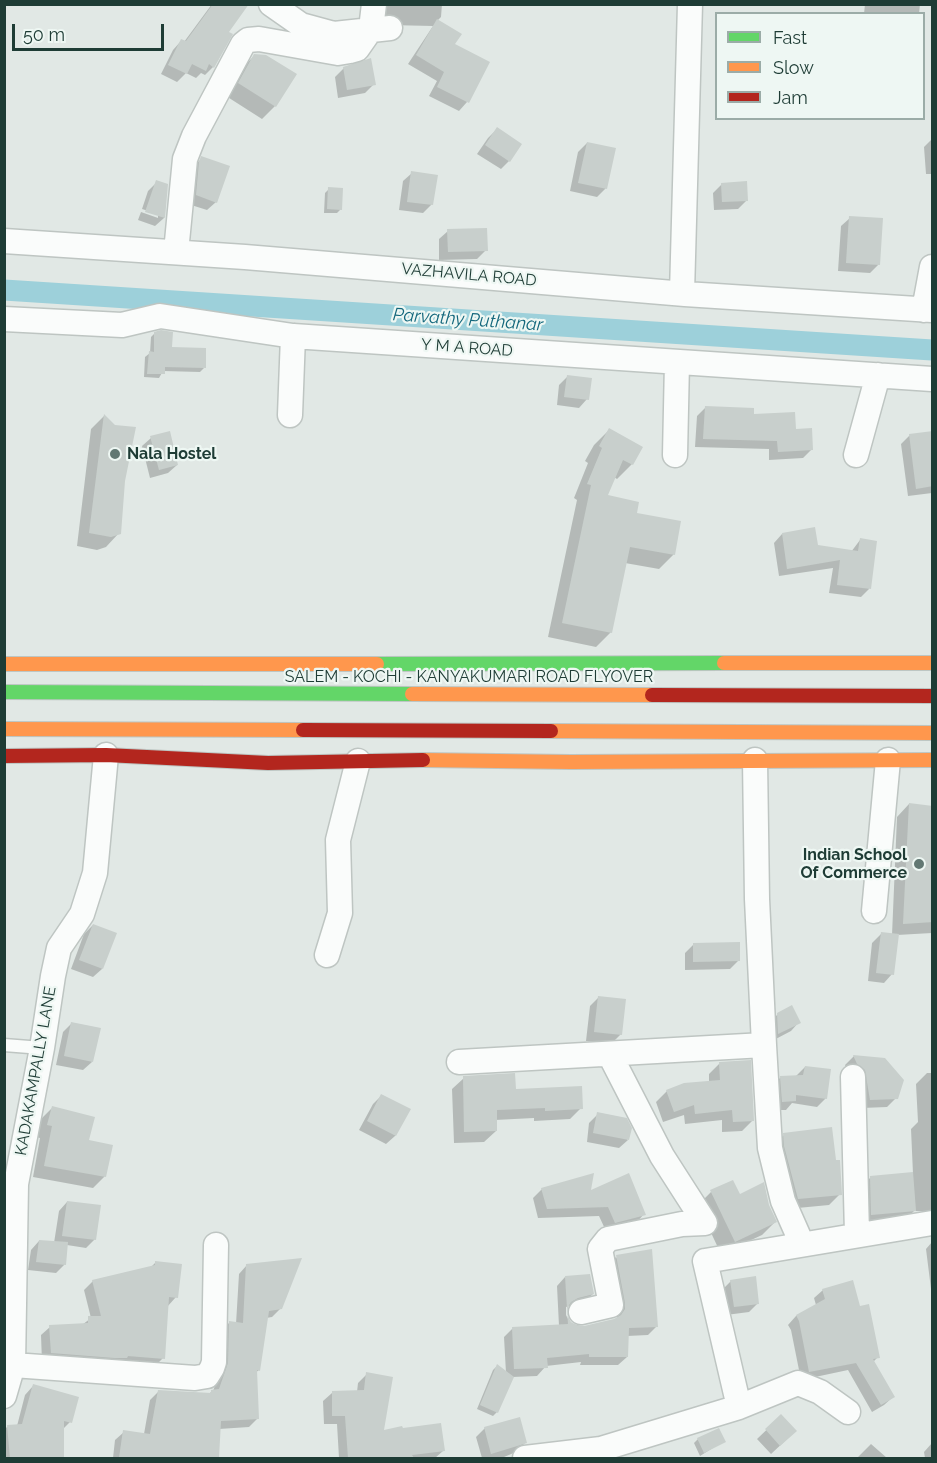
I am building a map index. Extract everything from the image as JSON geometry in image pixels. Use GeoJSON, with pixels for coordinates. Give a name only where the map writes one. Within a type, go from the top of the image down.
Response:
{"type":"FeatureCollection","features":[{"type":"Feature","properties":{"kind":"main road"},"geometry":{"type":"LineString","coordinates":[[4,664],[933,663]]}},
{"type":"Feature","properties":{"kind":"main road","name":"SALEM - KOCHI - KANYAKUMARI ROAD FLYOVER"},"geometry":{"type":"LineString","coordinates":[[4,692],[933,696]]}},
{"type":"Feature","properties":{"kind":"main road"},"geometry":{"type":"LineString","coordinates":[[4,729],[933,733]]}},
{"type":"Feature","properties":{"kind":"main road"},"geometry":{"type":"LineString","coordinates":[[4,756],[106,755],[268,763],[933,760]]}},
{"type":"Feature","properties":{"kind":"street"},"geometry":{"type":"LineString","coordinates":[[272,4],[301,25],[334,34],[380,28]]}},
{"type":"Feature","properties":{"kind":"street"},"geometry":{"type":"LineString","coordinates":[[374,4],[380,28]]}},
{"type":"Feature","properties":{"kind":"street"},"geometry":{"type":"LineString","coordinates":[[682,293],[690,4]]}},
{"type":"Feature","properties":{"kind":"street"},"geometry":{"type":"LineString","coordinates":[[176,252],[184,159],[243,44],[249,40],[259,39],[338,53],[357,49],[380,28]]}},
{"type":"Feature","properties":{"kind":"street","name":"VAZHAVILA ROAD"},"geometry":{"type":"LineString","coordinates":[[4,241],[176,252],[682,293],[928,310]]}},
{"type":"Feature","properties":{"kind":"street"},"geometry":{"type":"LineString","coordinates":[[928,310],[933,267]]}},
{"type":"Feature","properties":{"kind":"street","name":"Y M A ROAD"},"geometry":{"type":"LineString","coordinates":[[4,319],[122,325],[160,316],[293,336],[933,379]]}},
{"type":"Feature","properties":{"kind":"street"},"geometry":{"type":"LineString","coordinates":[[290,415],[293,336]]}},
{"type":"Feature","properties":{"kind":"street"},"geometry":{"type":"LineString","coordinates":[[675,455],[677,362]]}},
{"type":"Feature","properties":{"kind":"street"},"geometry":{"type":"LineString","coordinates":[[856,455],[878,375]]}},
{"type":"Feature","properties":{"kind":"street","name":"KADAKAMPALLY LANE"},"geometry":{"type":"LineString","coordinates":[[4,1396],[13,1365],[9,1325],[10,1183],[42,1048],[59,948],[82,914],[95,873],[106,755]]}},
{"type":"Feature","properties":{"kind":"street"},"geometry":{"type":"LineString","coordinates":[[755,760],[757,899],[770,1148],[783,1201],[802,1244]]}},
{"type":"Feature","properties":{"kind":"street"},"geometry":{"type":"LineString","coordinates":[[874,911],[888,760]]}},
{"type":"Feature","properties":{"kind":"street"},"geometry":{"type":"LineString","coordinates":[[327,955],[340,914],[338,840],[358,761]]}},
{"type":"Feature","properties":{"kind":"street"},"geometry":{"type":"LineString","coordinates":[[459,1062],[764,1045]]}},
{"type":"Feature","properties":{"kind":"street"},"geometry":{"type":"LineString","coordinates":[[610,1055],[662,1156],[705,1223],[705,1261],[739,1407]]}},
{"type":"Feature","properties":{"kind":"street"},"geometry":{"type":"LineString","coordinates":[[853,1077],[857,1234]]}},
{"type":"Feature","properties":{"kind":"street"},"geometry":{"type":"LineString","coordinates":[[581,1312],[611,1305],[600,1249],[608,1239],[682,1224],[705,1223]]}},
{"type":"Feature","properties":{"kind":"street"},"geometry":{"type":"LineString","coordinates":[[705,1261],[933,1223]]}},
{"type":"Feature","properties":{"kind":"street"},"geometry":{"type":"LineString","coordinates":[[13,1365],[195,1378],[207,1376],[214,1362],[216,1245]]}},
{"type":"Feature","properties":{"kind":"street"},"geometry":{"type":"LineString","coordinates":[[525,1458],[601,1449],[739,1407],[798,1383],[820,1392],[848,1412]]}},
{"type":"Feature","properties":{"kind":"lane"},"geometry":{"type":"LineString","coordinates":[[4,1045],[42,1048]]}},
{"type":"Feature","properties":{"kind":"building"},"geometry":{"type":"Polygon","coordinates":[[[213,4],[249,4],[229,32],[233,34],[214,68],[209,64],[206,71],[192,64],[187,74],[168,65],[181,39],[186,41],[213,4]]]}},
{"type":"Feature","properties":{"kind":"building"},"geometry":{"type":"Polygon","coordinates":[[[437,19],[462,34],[455,44],[490,62],[469,103],[437,87],[444,72],[416,55],[437,19]]]}},
{"type":"Feature","properties":{"kind":"building"},"geometry":{"type":"Polygon","coordinates":[[[254,54],[266,55],[297,74],[276,107],[238,83],[254,54]]]}},
{"type":"Feature","properties":{"kind":"building"},"geometry":{"type":"Polygon","coordinates":[[[371,58],[376,85],[347,90],[343,67],[371,58]]]}},
{"type":"Feature","properties":{"kind":"building"},"geometry":{"type":"Polygon","coordinates":[[[497,127],[522,144],[510,162],[485,145],[497,127]]]}},
{"type":"Feature","properties":{"kind":"building"},"geometry":{"type":"Polygon","coordinates":[[[587,142],[616,148],[607,189],[578,183],[587,142]]]}},
{"type":"Feature","properties":{"kind":"building"},"geometry":{"type":"Polygon","coordinates":[[[201,156],[230,166],[217,203],[196,195],[201,156]]]}},
{"type":"Feature","properties":{"kind":"building"},"geometry":{"type":"Polygon","coordinates":[[[411,171],[438,175],[433,205],[407,202],[411,171]]]}},
{"type":"Feature","properties":{"kind":"building"},"geometry":{"type":"Polygon","coordinates":[[[156,180],[168,184],[165,218],[145,212],[156,180]]]}},
{"type":"Feature","properties":{"kind":"building"},"geometry":{"type":"Polygon","coordinates":[[[747,181],[748,201],[722,202],[721,183],[747,181]]]}},
{"type":"Feature","properties":{"kind":"building"},"geometry":{"type":"Polygon","coordinates":[[[328,187],[343,188],[342,210],[327,209],[328,187]]]}},
{"type":"Feature","properties":{"kind":"building"},"geometry":{"type":"Polygon","coordinates":[[[849,216],[883,218],[880,265],[846,263],[849,216]]]}},
{"type":"Feature","properties":{"kind":"building"},"geometry":{"type":"Polygon","coordinates":[[[487,228],[488,251],[448,252],[447,229],[487,228]]]}},
{"type":"Feature","properties":{"kind":"building"},"geometry":{"type":"Polygon","coordinates":[[[161,330],[173,332],[172,347],[206,348],[206,368],[165,367],[165,374],[147,374],[149,351],[154,352],[154,332],[161,330]]]}},
{"type":"Feature","properties":{"kind":"building"},"geometry":{"type":"Polygon","coordinates":[[[567,375],[592,378],[589,400],[564,397],[567,375]]]}},
{"type":"Feature","properties":{"kind":"building"},"geometry":{"type":"Polygon","coordinates":[[[705,406],[754,408],[754,414],[795,412],[796,429],[812,428],[813,450],[778,452],[777,441],[703,439],[705,406]]]}},
{"type":"Feature","properties":{"kind":"building","name":"Nala Hostel"},"geometry":{"type":"Polygon","coordinates":[[[104,414],[115,425],[136,427],[125,481],[121,534],[111,537],[89,533],[104,414]]]}},
{"type":"Feature","properties":{"kind":"building"},"geometry":{"type":"Polygon","coordinates":[[[609,428],[643,447],[633,465],[623,460],[608,495],[639,502],[637,513],[681,521],[675,555],[630,547],[612,633],[562,623],[591,485],[587,484],[602,448],[599,446],[609,428]]]}},
{"type":"Feature","properties":{"kind":"building"},"geometry":{"type":"Polygon","coordinates":[[[170,431],[178,465],[159,470],[150,436],[170,431]]]}},
{"type":"Feature","properties":{"kind":"building"},"geometry":{"type":"Polygon","coordinates":[[[933,431],[933,486],[916,489],[909,434],[933,431]]]}},
{"type":"Feature","properties":{"kind":"building"},"geometry":{"type":"Polygon","coordinates":[[[815,527],[818,545],[858,551],[860,538],[877,541],[871,589],[837,585],[840,560],[787,569],[782,533],[815,527]]]}},
{"type":"Feature","properties":{"kind":"building","name":"Indian School Of Commerce"},"geometry":{"type":"Polygon","coordinates":[[[909,803],[933,806],[933,922],[903,924],[909,803]]]}},
{"type":"Feature","properties":{"kind":"building"},"geometry":{"type":"Polygon","coordinates":[[[93,924],[117,933],[103,969],[79,960],[93,924]]]}},
{"type":"Feature","properties":{"kind":"building"},"geometry":{"type":"Polygon","coordinates":[[[881,932],[899,934],[894,975],[876,973],[881,932]]]}},
{"type":"Feature","properties":{"kind":"building"},"geometry":{"type":"Polygon","coordinates":[[[740,942],[740,961],[693,962],[693,943],[740,942]]]}},
{"type":"Feature","properties":{"kind":"building"},"geometry":{"type":"Polygon","coordinates":[[[598,996],[626,999],[622,1035],[594,1032],[598,996]]]}},
{"type":"Feature","properties":{"kind":"building"},"geometry":{"type":"Polygon","coordinates":[[[792,1005],[801,1023],[778,1034],[777,1013],[792,1005]]]}},
{"type":"Feature","properties":{"kind":"building"},"geometry":{"type":"Polygon","coordinates":[[[71,1022],[101,1028],[93,1062],[64,1056],[71,1022]]]}},
{"type":"Feature","properties":{"kind":"building"},"geometry":{"type":"Polygon","coordinates":[[[853,1055],[885,1058],[904,1080],[898,1099],[870,1100],[865,1070],[857,1064],[853,1055]]]}},
{"type":"Feature","properties":{"kind":"building"},"geometry":{"type":"Polygon","coordinates":[[[751,1060],[754,1121],[733,1122],[732,1110],[695,1114],[694,1105],[674,1112],[666,1090],[684,1083],[720,1080],[719,1062],[751,1060]]]}},
{"type":"Feature","properties":{"kind":"building"},"geometry":{"type":"Polygon","coordinates":[[[805,1066],[831,1069],[827,1099],[796,1095],[796,1101],[782,1102],[780,1076],[803,1075],[805,1066]]]}},
{"type":"Feature","properties":{"kind":"building"},"geometry":{"type":"Polygon","coordinates":[[[515,1073],[516,1089],[582,1086],[583,1109],[497,1110],[497,1131],[464,1132],[463,1076],[515,1073]]]}},
{"type":"Feature","properties":{"kind":"building"},"geometry":{"type":"Polygon","coordinates":[[[381,1094],[411,1109],[396,1136],[367,1121],[381,1094]]]}},
{"type":"Feature","properties":{"kind":"building"},"geometry":{"type":"Polygon","coordinates":[[[52,1106],[95,1117],[89,1140],[113,1145],[106,1177],[44,1166],[52,1126],[47,1125],[52,1106]]]}},
{"type":"Feature","properties":{"kind":"building"},"geometry":{"type":"Polygon","coordinates":[[[597,1112],[627,1118],[632,1128],[629,1140],[593,1133],[597,1112]]]}},
{"type":"Feature","properties":{"kind":"building"},"geometry":{"type":"Polygon","coordinates":[[[832,1127],[836,1160],[840,1160],[842,1195],[798,1199],[784,1146],[783,1133],[832,1127]]]}},
{"type":"Feature","properties":{"kind":"building"},"geometry":{"type":"Polygon","coordinates":[[[913,1172],[916,1211],[871,1215],[870,1176],[913,1172]]]}},
{"type":"Feature","properties":{"kind":"building"},"geometry":{"type":"Polygon","coordinates":[[[594,1173],[591,1190],[629,1173],[646,1215],[615,1223],[608,1207],[547,1209],[541,1188],[594,1173]]]}},
{"type":"Feature","properties":{"kind":"building"},"geometry":{"type":"Polygon","coordinates":[[[733,1180],[740,1194],[764,1182],[769,1205],[777,1222],[735,1242],[710,1190],[733,1180]]]}},
{"type":"Feature","properties":{"kind":"building"},"geometry":{"type":"Polygon","coordinates":[[[67,1201],[101,1205],[96,1240],[62,1236],[67,1201]]]}},
{"type":"Feature","properties":{"kind":"building"},"geometry":{"type":"Polygon","coordinates":[[[39,1240],[68,1242],[66,1265],[36,1262],[39,1240]]]}},
{"type":"Feature","properties":{"kind":"building"},"geometry":{"type":"Polygon","coordinates":[[[652,1249],[658,1327],[629,1328],[628,1357],[589,1357],[589,1354],[547,1358],[548,1368],[514,1369],[512,1327],[568,1324],[567,1316],[576,1325],[584,1326],[614,1319],[621,1315],[625,1309],[625,1303],[616,1255],[652,1249]]]}},
{"type":"Feature","properties":{"kind":"building"},"geometry":{"type":"Polygon","coordinates":[[[302,1258],[282,1309],[269,1311],[260,1371],[257,1370],[259,1419],[221,1421],[219,1458],[119,1458],[123,1430],[150,1434],[158,1390],[211,1393],[211,1390],[219,1389],[228,1363],[229,1321],[243,1323],[246,1264],[302,1258]]]}},
{"type":"Feature","properties":{"kind":"building"},"geometry":{"type":"Polygon","coordinates":[[[155,1261],[182,1264],[178,1298],[169,1297],[165,1359],[51,1353],[49,1325],[88,1323],[88,1316],[101,1316],[92,1280],[155,1265],[155,1261]]]}},
{"type":"Feature","properties":{"kind":"building"},"geometry":{"type":"Polygon","coordinates":[[[590,1274],[594,1294],[571,1302],[567,1313],[565,1276],[590,1274]]]}},
{"type":"Feature","properties":{"kind":"building"},"geometry":{"type":"Polygon","coordinates":[[[756,1276],[759,1304],[734,1307],[730,1280],[756,1276]]]}},
{"type":"Feature","properties":{"kind":"building"},"geometry":{"type":"Polygon","coordinates":[[[853,1280],[860,1306],[869,1304],[880,1358],[873,1359],[895,1397],[881,1405],[856,1363],[809,1372],[796,1315],[825,1299],[822,1289],[853,1280]]]}},
{"type":"Feature","properties":{"kind":"building"},"geometry":{"type":"Polygon","coordinates":[[[497,1364],[514,1377],[498,1413],[480,1405],[497,1364]]]}},
{"type":"Feature","properties":{"kind":"building"},"geometry":{"type":"Polygon","coordinates":[[[366,1372],[393,1377],[384,1430],[441,1423],[445,1451],[412,1455],[414,1458],[348,1458],[345,1416],[332,1416],[332,1391],[364,1390],[366,1372]]]}},
{"type":"Feature","properties":{"kind":"building"},"geometry":{"type":"Polygon","coordinates":[[[33,1384],[79,1397],[72,1423],[64,1421],[64,1458],[10,1458],[7,1425],[22,1424],[33,1384]]]}},
{"type":"Feature","properties":{"kind":"building"},"geometry":{"type":"Polygon","coordinates":[[[781,1414],[797,1431],[780,1446],[765,1429],[781,1414]]]}},
{"type":"Feature","properties":{"kind":"building"},"geometry":{"type":"Polygon","coordinates":[[[520,1417],[527,1443],[491,1454],[484,1427],[520,1417]]]}},
{"type":"Feature","properties":{"kind":"building"},"geometry":{"type":"Polygon","coordinates":[[[719,1428],[726,1442],[704,1453],[697,1438],[719,1428]]]}},
{"type":"Feature","properties":{"kind":"waterway","name":"Parvathy Puthanar"},"geometry":{"type":"LineString","coordinates":[[4,290],[932,350]]}},
{"type":"Feature","properties":{"kind":"traffic: fast"},"geometry":{"type":"LineString","coordinates":[[377,664],[724,663]]}},
{"type":"Feature","properties":{"kind":"traffic: fast"},"geometry":{"type":"LineString","coordinates":[[4,692],[412,694]]}},
{"type":"Feature","properties":{"kind":"traffic: slow"},"geometry":{"type":"LineString","coordinates":[[724,663],[932,663]]}},
{"type":"Feature","properties":{"kind":"traffic: slow"},"geometry":{"type":"LineString","coordinates":[[4,664],[377,664]]}},
{"type":"Feature","properties":{"kind":"traffic: slow"},"geometry":{"type":"LineString","coordinates":[[412,694],[652,695]]}},
{"type":"Feature","properties":{"kind":"traffic: slow"},"geometry":{"type":"LineString","coordinates":[[4,729],[303,730]]}},
{"type":"Feature","properties":{"kind":"traffic: slow"},"geometry":{"type":"LineString","coordinates":[[551,731],[932,733]]}},
{"type":"Feature","properties":{"kind":"traffic: slow"},"geometry":{"type":"LineString","coordinates":[[423,760],[571,762],[932,760]]}},
{"type":"Feature","properties":{"kind":"traffic: jam"},"geometry":{"type":"LineString","coordinates":[[652,695],[932,696]]}},
{"type":"Feature","properties":{"kind":"traffic: jam"},"geometry":{"type":"LineString","coordinates":[[303,730],[551,731]]}},
{"type":"Feature","properties":{"kind":"traffic: jam"},"geometry":{"type":"LineString","coordinates":[[4,756],[106,755],[268,763],[423,760]]}},
{"type":"Feature","properties":{"kind":"place","name":"Nala Hostel"},"geometry":{"type":"Point","coordinates":[115,454]}},
{"type":"Feature","properties":{"kind":"place","name":"Indian School Of Commerce"},"geometry":{"type":"Point","coordinates":[919,864]}}]}
